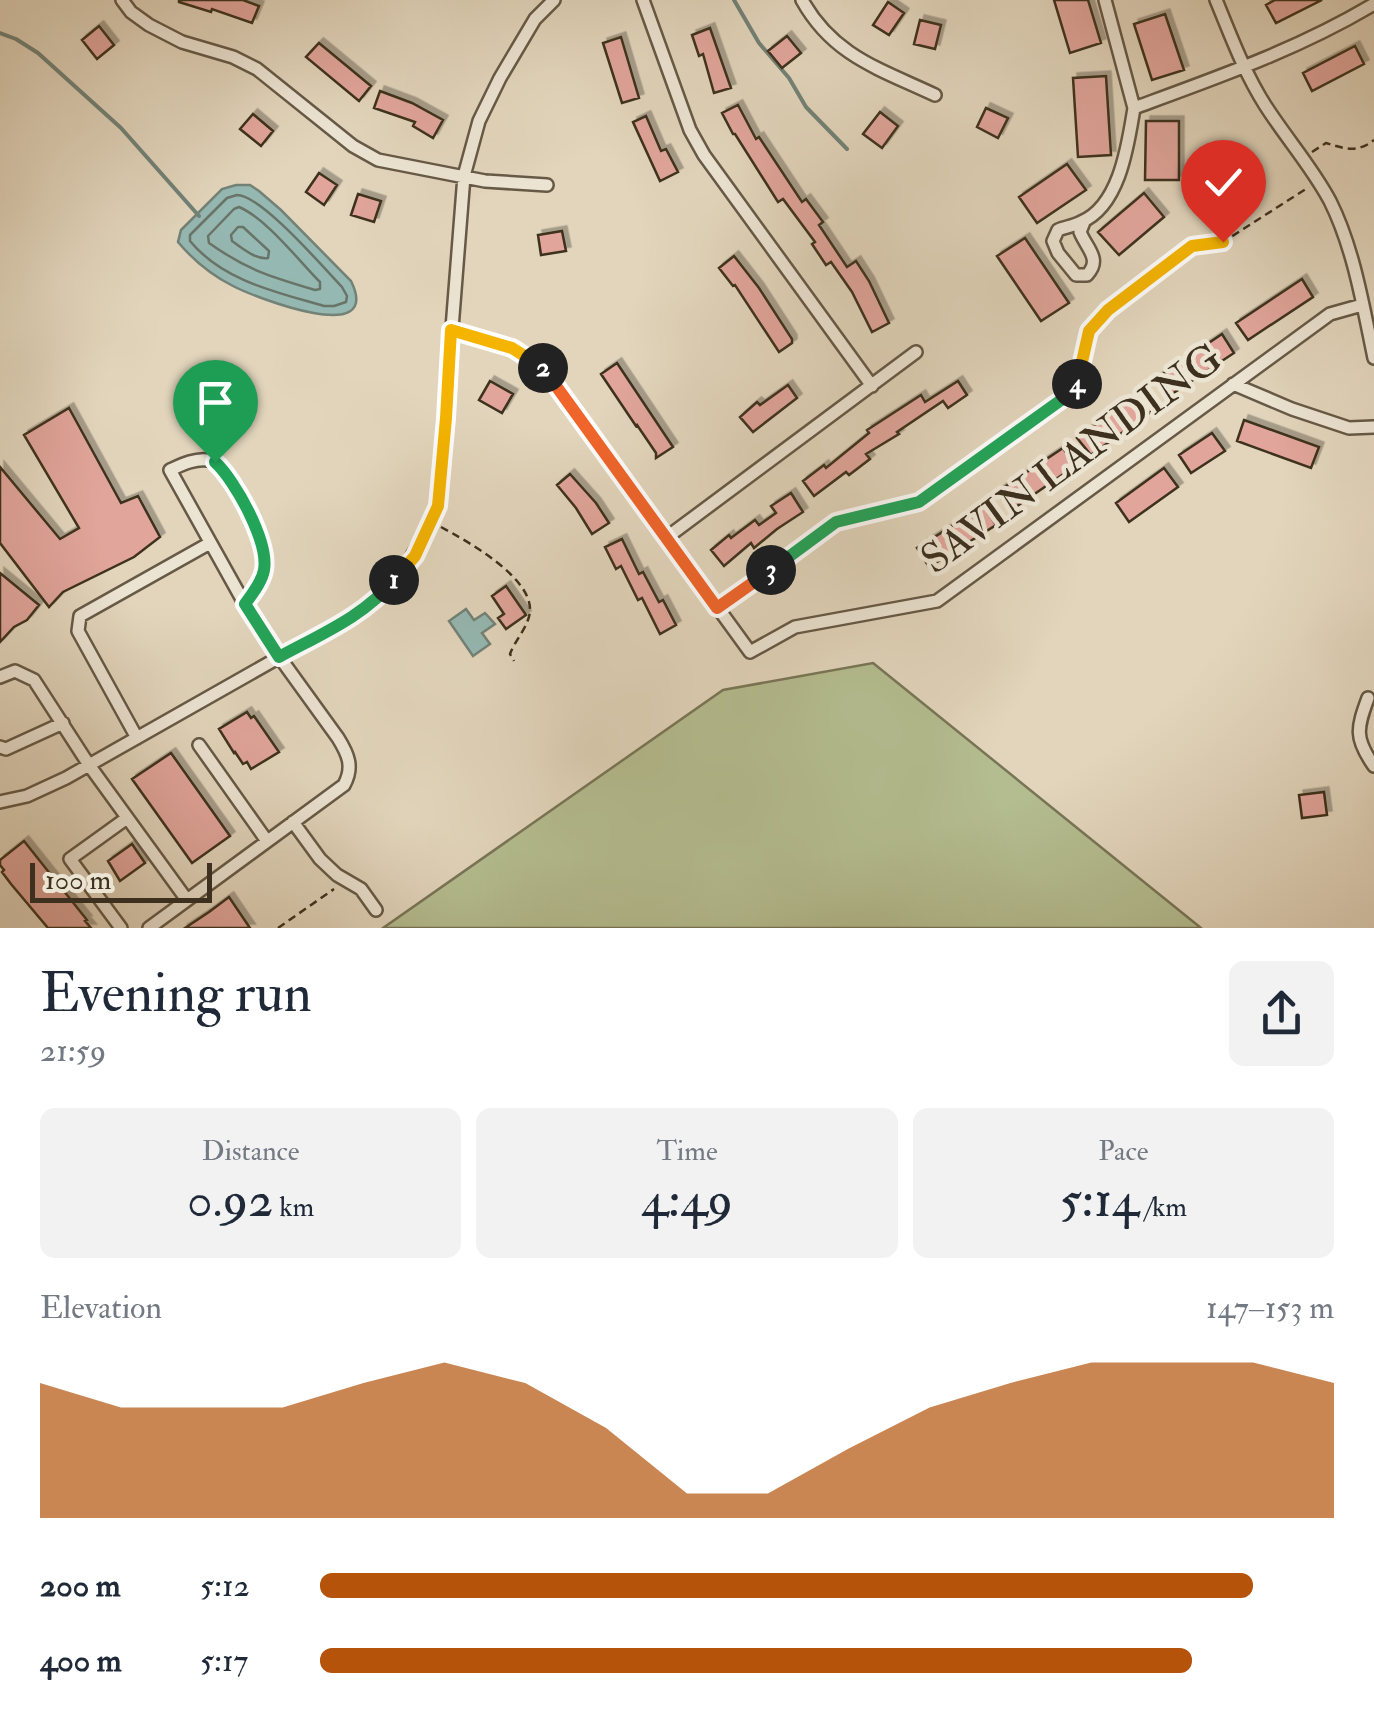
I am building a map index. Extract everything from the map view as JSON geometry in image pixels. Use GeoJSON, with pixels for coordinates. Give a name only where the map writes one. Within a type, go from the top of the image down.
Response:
{"type":"FeatureCollection","features":[{"type":"Feature","properties":{"kind":"street"},"geometry":{"type":"LineString","coordinates":[[122,0],[131,12],[166,34],[257,69],[366,154],[408,167],[485,181],[547,186]]}},
{"type":"Feature","properties":{"kind":"street"},"geometry":{"type":"LineString","coordinates":[[0,802],[27,796],[88,765],[366,608],[415,556],[438,506],[464,176],[479,121],[500,78],[535,19],[554,0]]}},
{"type":"Feature","properties":{"kind":"street"},"geometry":{"type":"LineString","coordinates":[[642,0],[690,130],[704,156],[872,386]]}},
{"type":"Feature","properties":{"kind":"street"},"geometry":{"type":"LineString","coordinates":[[802,0],[836,45],[935,95]]}},
{"type":"Feature","properties":{"kind":"street"},"geometry":{"type":"LineString","coordinates":[[1084,222],[1058,230],[1053,240],[1076,275],[1086,275],[1093,268],[1094,256],[1080,232],[1084,222],[1103,204],[1122,168],[1134,108],[1105,0]]}},
{"type":"Feature","properties":{"kind":"street"},"geometry":{"type":"LineString","coordinates":[[1216,0],[1244,68],[1332,205],[1345,238],[1374,358]]}},
{"type":"Feature","properties":{"kind":"street"},"geometry":{"type":"LineString","coordinates":[[1134,108],[1244,68],[1374,4]]}},
{"type":"Feature","properties":{"kind":"street","name":"SAVIN LANDING"},"geometry":{"type":"LineString","coordinates":[[717,608],[750,652],[795,627],[937,601],[1330,314],[1362,305]]}},
{"type":"Feature","properties":{"kind":"street"},"geometry":{"type":"LineString","coordinates":[[451,330],[512,348],[546,370],[717,608]]}},
{"type":"Feature","properties":{"kind":"street"},"geometry":{"type":"LineString","coordinates":[[666,538],[916,352]]}},
{"type":"Feature","properties":{"kind":"street"},"geometry":{"type":"LineString","coordinates":[[1233,384],[1348,428],[1374,426]]}},
{"type":"Feature","properties":{"kind":"street"},"geometry":{"type":"LineString","coordinates":[[150,928],[344,784],[351,767],[338,738],[245,604],[170,470],[188,462],[215,462],[256,526],[264,571],[245,604]]}},
{"type":"Feature","properties":{"kind":"street"},"geometry":{"type":"LineString","coordinates":[[137,738],[78,631],[80,616],[210,543]]}},
{"type":"Feature","properties":{"kind":"street"},"geometry":{"type":"LineString","coordinates":[[0,677],[14,672],[34,680],[88,765],[187,900]]}},
{"type":"Feature","properties":{"kind":"street"},"geometry":{"type":"LineString","coordinates":[[1368,698],[1359,724],[1362,749],[1374,766]]}},
{"type":"Feature","properties":{"kind":"street"},"geometry":{"type":"LineString","coordinates":[[0,748],[6,750],[62,723]]}},
{"type":"Feature","properties":{"kind":"street"},"geometry":{"type":"LineString","coordinates":[[199,745],[267,841]]}},
{"type":"Feature","properties":{"kind":"street"},"geometry":{"type":"LineString","coordinates":[[121,928],[70,859],[128,818]]}},
{"type":"Feature","properties":{"kind":"street"},"geometry":{"type":"LineString","coordinates":[[293,822],[320,860],[361,890],[376,910]]}},
{"type":"Feature","properties":{"kind":"path"},"geometry":{"type":"LineString","coordinates":[[1311,153],[1326,144],[1358,150],[1374,140]]}},
{"type":"Feature","properties":{"kind":"path"},"geometry":{"type":"LineString","coordinates":[[717,608],[836,522],[919,502],[1075,390],[1089,331],[1108,310],[1192,246],[1223,242],[1318,179]]}},
{"type":"Feature","properties":{"kind":"path"},"geometry":{"type":"LineString","coordinates":[[440,526],[498,562],[526,597],[531,610],[510,654],[514,661]]}},
{"type":"Feature","properties":{"kind":"path"},"geometry":{"type":"LineString","coordinates":[[278,928],[338,886]]}},
{"type":"Feature","properties":{"kind":"green space"},"geometry":{"type":"Polygon","coordinates":[[[873,663],[1201,928],[383,928],[723,690],[873,663]]]}},
{"type":"Feature","properties":{"kind":"water"},"geometry":{"type":"Polygon","coordinates":[[[250,185],[259,191],[351,281],[356,301],[349,312],[312,313],[265,299],[217,277],[184,249],[178,242],[181,230],[222,189],[250,185]]]}},
{"type":"Feature","properties":{"kind":"water"},"geometry":{"type":"Polygon","coordinates":[[[466,609],[474,620],[485,613],[495,624],[482,633],[490,644],[473,656],[449,621],[466,609]]]}},
{"type":"Feature","properties":{"kind":"building"},"geometry":{"type":"Polygon","coordinates":[[[179,0],[243,0],[259,6],[252,23],[179,0]]]}},
{"type":"Feature","properties":{"kind":"building"},"geometry":{"type":"Polygon","coordinates":[[[1054,0],[1088,0],[1101,43],[1070,53],[1054,0]]]}},
{"type":"Feature","properties":{"kind":"building"},"geometry":{"type":"Polygon","coordinates":[[[1275,0],[1322,0],[1276,23],[1266,5],[1275,0]]]}},
{"type":"Feature","properties":{"kind":"building"},"geometry":{"type":"Polygon","coordinates":[[[888,2],[904,13],[889,35],[873,25],[888,2]]]}},
{"type":"Feature","properties":{"kind":"building"},"geometry":{"type":"Polygon","coordinates":[[[1165,14],[1184,70],[1152,80],[1134,24],[1165,14]]]}},
{"type":"Feature","properties":{"kind":"building"},"geometry":{"type":"Polygon","coordinates":[[[920,20],[941,25],[935,49],[914,44],[920,20]]]}},
{"type":"Feature","properties":{"kind":"building"},"geometry":{"type":"Polygon","coordinates":[[[99,26],[114,45],[97,59],[82,40],[99,26]]]}},
{"type":"Feature","properties":{"kind":"building"},"geometry":{"type":"Polygon","coordinates":[[[710,28],[731,88],[714,93],[703,54],[699,56],[692,35],[710,28]]]}},
{"type":"Feature","properties":{"kind":"building"},"geometry":{"type":"Polygon","coordinates":[[[787,36],[801,53],[782,68],[768,51],[787,36]]]}},
{"type":"Feature","properties":{"kind":"building"},"geometry":{"type":"Polygon","coordinates":[[[621,37],[639,98],[622,103],[603,43],[621,37]]]}},
{"type":"Feature","properties":{"kind":"building"},"geometry":{"type":"Polygon","coordinates":[[[319,43],[371,86],[359,101],[306,57],[319,43]]]}},
{"type":"Feature","properties":{"kind":"building"},"geometry":{"type":"Polygon","coordinates":[[[1355,46],[1364,64],[1312,91],[1303,73],[1355,46]]]}},
{"type":"Feature","properties":{"kind":"building"},"geometry":{"type":"Polygon","coordinates":[[[1106,76],[1111,155],[1078,157],[1073,78],[1106,76]]]}},
{"type":"Feature","properties":{"kind":"building"},"geometry":{"type":"Polygon","coordinates":[[[380,91],[443,120],[433,138],[413,126],[415,122],[374,108],[380,91]]]}},
{"type":"Feature","properties":{"kind":"building"},"geometry":{"type":"Polygon","coordinates":[[[738,105],[756,139],[759,137],[802,202],[806,199],[823,222],[819,225],[847,267],[856,261],[889,323],[872,332],[831,262],[826,265],[812,244],[815,242],[783,199],[778,202],[722,113],[738,105]]]}},
{"type":"Feature","properties":{"kind":"building"},"geometry":{"type":"Polygon","coordinates":[[[986,108],[1008,118],[998,138],[977,127],[986,108]]]}},
{"type":"Feature","properties":{"kind":"building"},"geometry":{"type":"Polygon","coordinates":[[[880,112],[898,126],[882,148],[863,134],[880,112]]]}},
{"type":"Feature","properties":{"kind":"building"},"geometry":{"type":"Polygon","coordinates":[[[253,114],[273,131],[261,146],[240,129],[253,114]]]}},
{"type":"Feature","properties":{"kind":"building"},"geometry":{"type":"Polygon","coordinates":[[[646,116],[661,151],[666,149],[678,172],[660,181],[633,122],[646,116]]]}},
{"type":"Feature","properties":{"kind":"building"},"geometry":{"type":"Polygon","coordinates":[[[1146,121],[1179,121],[1179,180],[1145,180],[1146,121]]]}},
{"type":"Feature","properties":{"kind":"building"},"geometry":{"type":"Polygon","coordinates":[[[1067,164],[1086,190],[1037,223],[1019,197],[1067,164]]]}},
{"type":"Feature","properties":{"kind":"building"},"geometry":{"type":"Polygon","coordinates":[[[319,173],[337,185],[324,205],[306,192],[319,173]]]}},
{"type":"Feature","properties":{"kind":"building"},"geometry":{"type":"Polygon","coordinates":[[[1144,193],[1164,217],[1119,255],[1098,232],[1144,193]]]}},
{"type":"Feature","properties":{"kind":"building"},"geometry":{"type":"Polygon","coordinates":[[[358,194],[381,201],[374,222],[351,215],[358,194]]]}},
{"type":"Feature","properties":{"kind":"building"},"geometry":{"type":"Polygon","coordinates":[[[562,231],[566,251],[541,255],[538,235],[562,231]]]}},
{"type":"Feature","properties":{"kind":"building"},"geometry":{"type":"Polygon","coordinates":[[[1025,238],[1069,303],[1041,321],[997,256],[1025,238]]]}},
{"type":"Feature","properties":{"kind":"building"},"geometry":{"type":"Polygon","coordinates":[[[734,256],[792,339],[779,352],[735,285],[719,268],[734,256]]]}},
{"type":"Feature","properties":{"kind":"building"},"geometry":{"type":"Polygon","coordinates":[[[1302,279],[1313,297],[1248,340],[1236,323],[1302,279]]]}},
{"type":"Feature","properties":{"kind":"building"},"geometry":{"type":"Polygon","coordinates":[[[1222,334],[1234,353],[1169,396],[1157,378],[1222,334]]]}},
{"type":"Feature","properties":{"kind":"building"},"geometry":{"type":"Polygon","coordinates":[[[617,363],[673,447],[656,458],[601,374],[617,363]]]}},
{"type":"Feature","properties":{"kind":"building"},"geometry":{"type":"Polygon","coordinates":[[[490,381],[513,394],[502,413],[479,400],[490,381]]]}},
{"type":"Feature","properties":{"kind":"building"},"geometry":{"type":"Polygon","coordinates":[[[958,381],[967,395],[948,408],[943,401],[897,432],[866,454],[870,459],[849,475],[846,472],[814,496],[803,481],[824,465],[826,468],[869,433],[867,430],[921,395],[925,402],[958,381]]]}},
{"type":"Feature","properties":{"kind":"building"},"geometry":{"type":"Polygon","coordinates":[[[788,385],[797,398],[753,432],[740,417],[757,402],[760,405],[788,385]]]}},
{"type":"Feature","properties":{"kind":"building"},"geometry":{"type":"Polygon","coordinates":[[[1142,391],[1155,409],[1091,455],[1077,438],[1142,391]]]}},
{"type":"Feature","properties":{"kind":"building"},"geometry":{"type":"Polygon","coordinates":[[[69,408],[121,503],[138,496],[160,537],[134,557],[63,592],[49,607],[0,543],[0,467],[60,539],[79,528],[24,435],[69,408]]]}},
{"type":"Feature","properties":{"kind":"building"},"geometry":{"type":"Polygon","coordinates":[[[1244,420],[1319,447],[1311,468],[1237,441],[1244,420]]]}},
{"type":"Feature","properties":{"kind":"building"},"geometry":{"type":"Polygon","coordinates":[[[1212,433],[1225,451],[1191,473],[1179,455],[1212,433]]]}},
{"type":"Feature","properties":{"kind":"building"},"geometry":{"type":"Polygon","coordinates":[[[1063,448],[1075,466],[1010,511],[997,492],[1063,448]]]}},
{"type":"Feature","properties":{"kind":"building"},"geometry":{"type":"Polygon","coordinates":[[[1164,468],[1178,487],[1129,522],[1116,503],[1164,468]]]}},
{"type":"Feature","properties":{"kind":"building"},"geometry":{"type":"Polygon","coordinates":[[[570,474],[609,523],[592,534],[557,485],[570,474]]]}},
{"type":"Feature","properties":{"kind":"building"},"geometry":{"type":"Polygon","coordinates":[[[791,493],[803,512],[754,548],[751,543],[724,566],[711,550],[755,520],[759,525],[776,513],[771,506],[791,493]]]}},
{"type":"Feature","properties":{"kind":"building"},"geometry":{"type":"Polygon","coordinates":[[[984,506],[996,525],[929,567],[917,548],[984,506]]]}},
{"type":"Feature","properties":{"kind":"building"},"geometry":{"type":"Polygon","coordinates":[[[622,539],[639,574],[643,572],[676,625],[660,634],[642,598],[638,600],[621,566],[616,569],[605,547],[622,539]]]}},
{"type":"Feature","properties":{"kind":"building"},"geometry":{"type":"Polygon","coordinates":[[[0,573],[39,605],[0,642],[0,573]]]}},
{"type":"Feature","properties":{"kind":"building"},"geometry":{"type":"Polygon","coordinates":[[[506,586],[526,615],[506,629],[498,618],[504,614],[492,596],[506,586]]]}},
{"type":"Feature","properties":{"kind":"building"},"geometry":{"type":"Polygon","coordinates":[[[247,712],[279,752],[251,769],[234,753],[219,729],[247,712]]]}},
{"type":"Feature","properties":{"kind":"building"},"geometry":{"type":"Polygon","coordinates":[[[171,753],[230,836],[192,863],[132,779],[171,753]]]}},
{"type":"Feature","properties":{"kind":"building"},"geometry":{"type":"Polygon","coordinates":[[[1324,792],[1327,815],[1302,818],[1299,795],[1324,792]]]}},
{"type":"Feature","properties":{"kind":"building"},"geometry":{"type":"Polygon","coordinates":[[[24,841],[91,928],[48,928],[11,884],[2,872],[0,860],[24,841]]]}},
{"type":"Feature","properties":{"kind":"building"},"geometry":{"type":"Polygon","coordinates":[[[132,844],[145,863],[120,881],[108,861],[132,844]]]}},
{"type":"Feature","properties":{"kind":"building"},"geometry":{"type":"Polygon","coordinates":[[[229,897],[250,928],[185,928],[209,912],[229,897]]]}},
{"type":"Feature","properties":{"kind":"waterway"},"geometry":{"type":"LineString","coordinates":[[734,0],[759,43],[789,78],[806,107],[847,149]]}},
{"type":"Feature","properties":{"kind":"waterway"},"geometry":{"type":"LineString","coordinates":[[0,33],[38,53],[121,128],[199,216]]}},
{"type":"Feature","properties":{"kind":"route"},"geometry":{"type":"LineString","coordinates":[[215,462],[256,526],[264,571],[245,604],[279,657],[366,608],[415,556],[438,506],[451,330],[512,348],[546,370],[717,608],[836,522],[919,502],[1075,390],[1089,331],[1108,310],[1192,246],[1223,242]]}}]}
